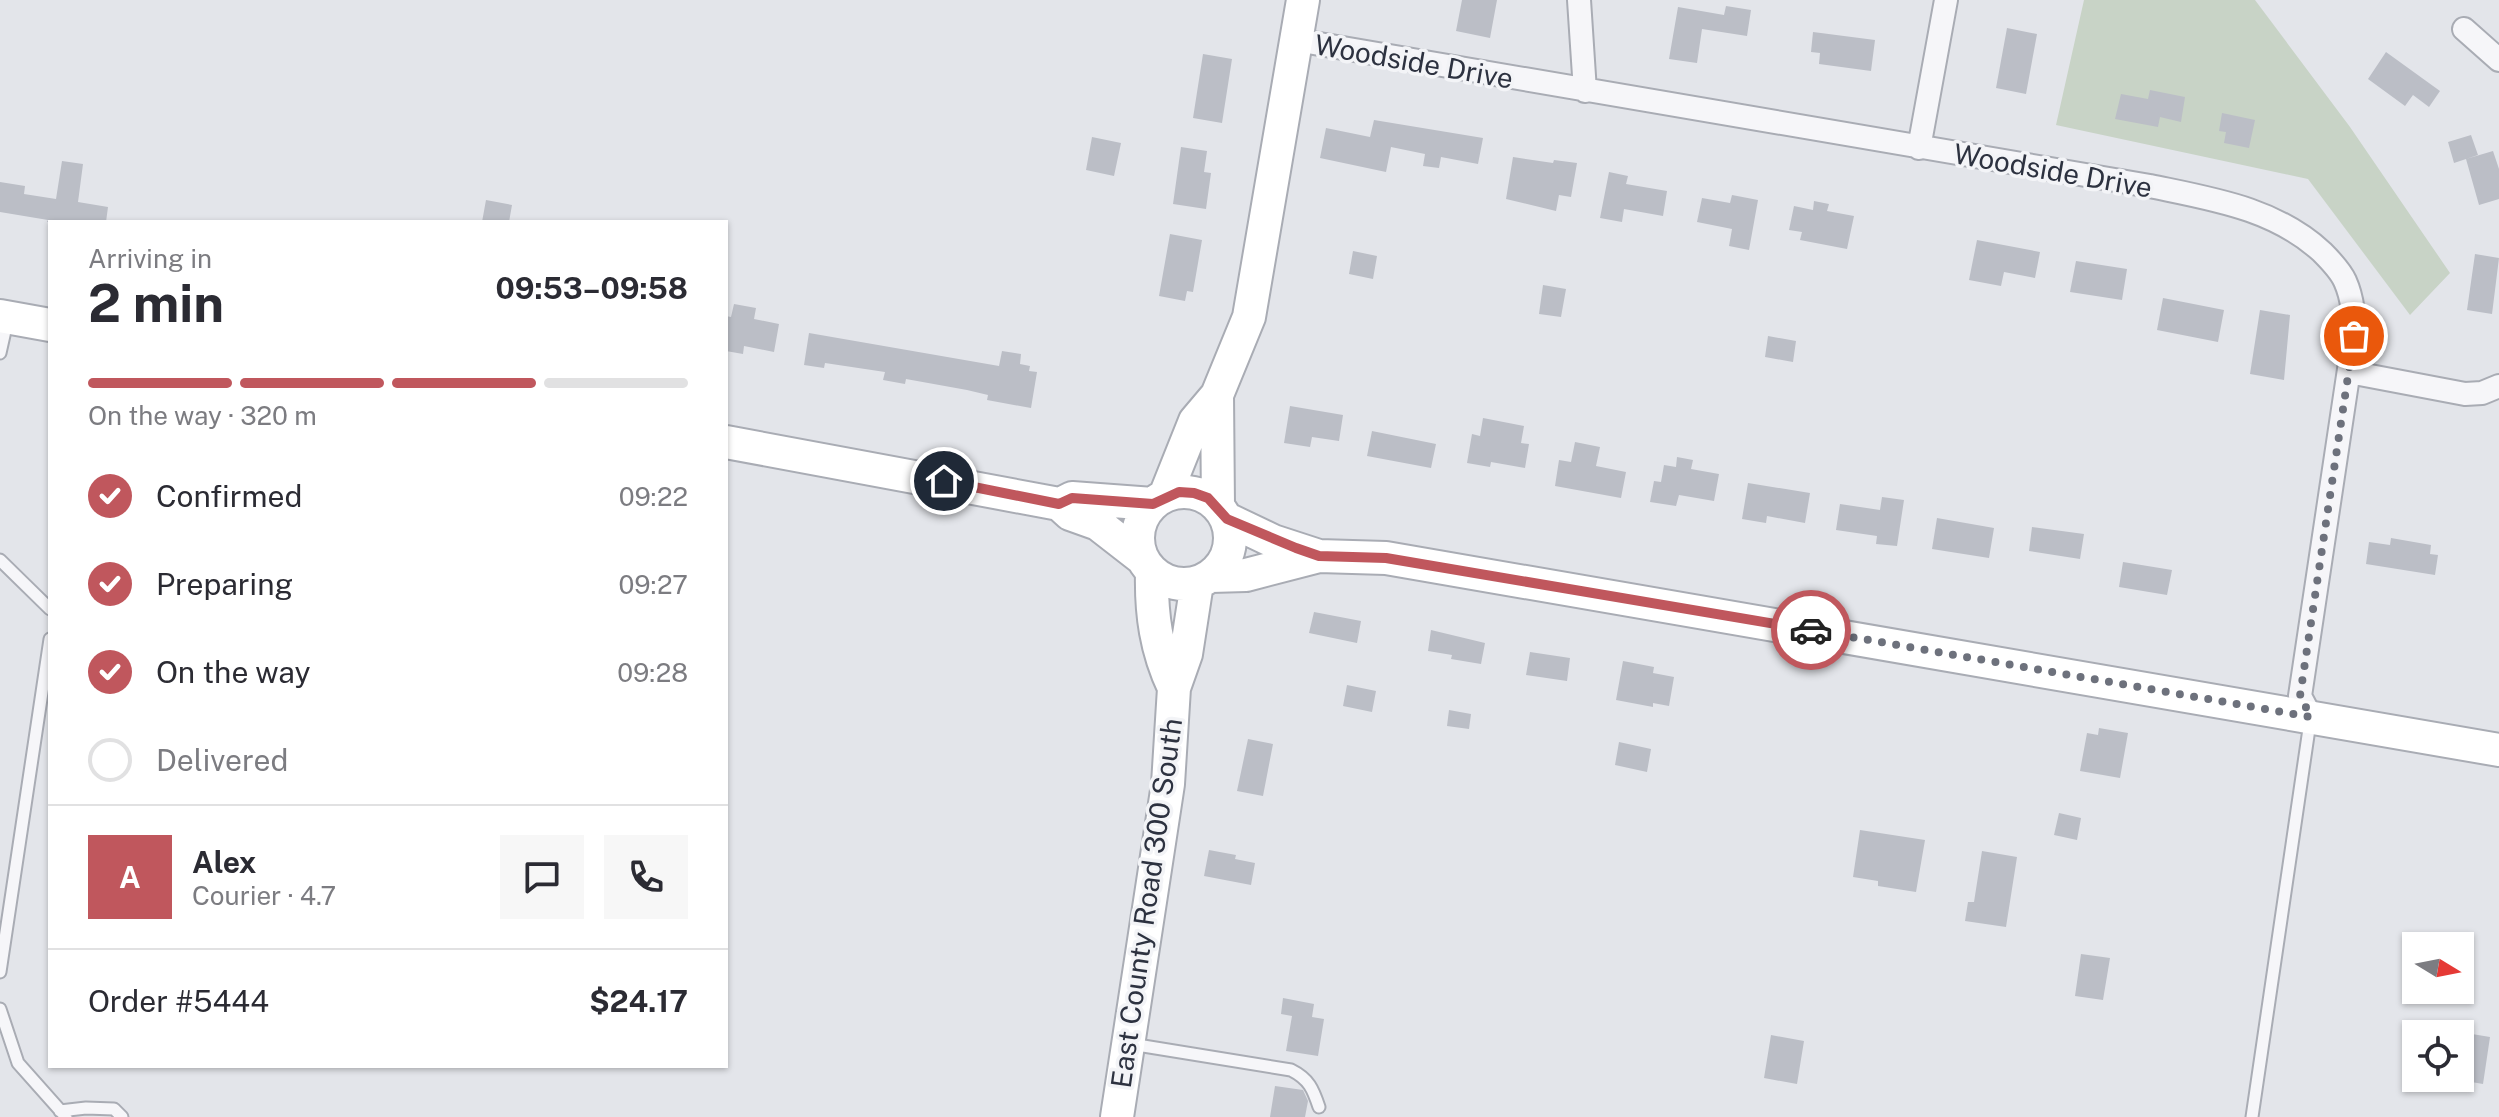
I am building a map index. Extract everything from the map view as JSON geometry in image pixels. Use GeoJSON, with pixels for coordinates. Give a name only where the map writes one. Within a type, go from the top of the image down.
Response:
{"type":"FeatureCollection","features":[{"type":"Feature","properties":{"kind":"main road"},"geometry":{"type":"LineString","coordinates":[[1148,565],[1138,543],[1139,529],[1159,500],[1195,421],[1217,395],[1249,317],[1303,0]]}},
{"type":"Feature","properties":{"kind":"main road"},"geometry":{"type":"LineString","coordinates":[[4,317],[48,325]]}},
{"type":"Feature","properties":{"kind":"main road"},"geometry":{"type":"LineString","coordinates":[[1204,580],[1222,565],[1229,551],[1231,535],[1222,513],[1217,395]]}},
{"type":"Feature","properties":{"kind":"main road"},"geometry":{"type":"LineString","coordinates":[[728,442],[1059,504],[1070,514],[1098,524],[1165,581],[1181,585],[1246,575],[1319,556],[1386,558],[2499,750]]}},
{"type":"Feature","properties":{"kind":"main road"},"geometry":{"type":"LineString","coordinates":[[1059,504],[1072,498],[1159,500],[1179,492],[1194,493],[1222,513],[1273,541],[1319,556]]}},
{"type":"Feature","properties":{"kind":"main road","name":"East County Road 300 South"},"geometry":{"type":"LineString","coordinates":[[1148,565],[1159,658],[1174,688]]}},
{"type":"Feature","properties":{"kind":"main road","name":"East County Road 300 South"},"geometry":{"type":"LineString","coordinates":[[1117,1117],[1168,784],[1174,688],[1186,654],[1204,580]]}},
{"type":"Feature","properties":{"kind":"street"},"geometry":{"type":"LineString","coordinates":[[1579,0],[1585,91]]}},
{"type":"Feature","properties":{"kind":"street"},"geometry":{"type":"LineString","coordinates":[[1919,148],[1946,0]]}},
{"type":"Feature","properties":{"kind":"street"},"geometry":{"type":"LineString","coordinates":[[2464,29],[2499,60]]}},
{"type":"Feature","properties":{"kind":"street","name":"Woodside Drive"},"geometry":{"type":"LineString","coordinates":[[1296,40],[2164,189],[2220,201],[2279,220],[2301,233],[2344,278],[2353,306],[2354,336],[2300,696],[2311,717]]}},
{"type":"Feature","properties":{"kind":"street"},"geometry":{"type":"LineString","coordinates":[[2349,372],[2465,394],[2482,393],[2499,386]]}},
{"type":"Feature","properties":{"kind":"lane"},"geometry":{"type":"LineString","coordinates":[[0,353],[4,317]]}},
{"type":"Feature","properties":{"kind":"lane"},"geometry":{"type":"LineString","coordinates":[[0,560],[48,607]]}},
{"type":"Feature","properties":{"kind":"lane"},"geometry":{"type":"LineString","coordinates":[[0,972],[48,652]]}},
{"type":"Feature","properties":{"kind":"lane"},"geometry":{"type":"LineString","coordinates":[[2252,1117],[2311,717]]}},
{"type":"Feature","properties":{"kind":"lane"},"geometry":{"type":"LineString","coordinates":[[0,1009],[18,1063],[63,1114],[86,1108],[114,1109],[122,1117]]}},
{"type":"Feature","properties":{"kind":"lane"},"geometry":{"type":"LineString","coordinates":[[1127,1043],[1291,1070],[1304,1077],[1313,1087],[1319,1107]]}},
{"type":"Feature","properties":{"kind":"shaded area"},"geometry":{"type":"Polygon","coordinates":[[[2084,0],[2255,0],[2350,127],[2450,273],[2410,315],[2308,179],[2056,125],[2084,0]]]}},
{"type":"Feature","properties":{"kind":"building"},"geometry":{"type":"Polygon","coordinates":[[[1462,0],[1497,0],[1490,38],[1456,31],[1462,0]]]}},
{"type":"Feature","properties":{"kind":"building"},"geometry":{"type":"Polygon","coordinates":[[[1726,6],[1751,10],[1747,36],[1702,29],[1697,63],[1669,59],[1678,7],[1724,15],[1726,6]]]}},
{"type":"Feature","properties":{"kind":"building"},"geometry":{"type":"Polygon","coordinates":[[[2007,28],[2037,34],[2026,94],[1996,88],[2007,28]]]}},
{"type":"Feature","properties":{"kind":"building"},"geometry":{"type":"Polygon","coordinates":[[[1813,32],[1875,40],[1871,71],[1819,64],[1820,53],[1811,52],[1813,32]]]}},
{"type":"Feature","properties":{"kind":"building"},"geometry":{"type":"Polygon","coordinates":[[[2386,52],[2440,91],[2429,107],[2413,95],[2405,106],[2368,79],[2386,52]]]}},
{"type":"Feature","properties":{"kind":"building"},"geometry":{"type":"Polygon","coordinates":[[[1203,54],[1232,59],[1222,123],[1193,118],[1203,54]]]}},
{"type":"Feature","properties":{"kind":"building"},"geometry":{"type":"Polygon","coordinates":[[[2150,90],[2185,97],[2181,122],[2160,117],[2158,127],[2115,119],[2121,94],[2148,99],[2150,90]]]}},
{"type":"Feature","properties":{"kind":"building"},"geometry":{"type":"Polygon","coordinates":[[[2222,113],[2255,120],[2249,148],[2224,143],[2226,132],[2219,131],[2222,113]]]}},
{"type":"Feature","properties":{"kind":"building"},"geometry":{"type":"Polygon","coordinates":[[[1374,120],[1483,138],[1478,164],[1441,157],[1439,168],[1423,166],[1425,154],[1391,147],[1386,172],[1320,158],[1326,128],[1370,137],[1374,120]]]}},
{"type":"Feature","properties":{"kind":"building"},"geometry":{"type":"Polygon","coordinates":[[[2471,135],[2478,155],[2454,163],[2448,142],[2471,135]]]}},
{"type":"Feature","properties":{"kind":"building"},"geometry":{"type":"Polygon","coordinates":[[[1092,137],[1121,143],[1114,176],[1086,170],[1092,137]]]}},
{"type":"Feature","properties":{"kind":"building"},"geometry":{"type":"Polygon","coordinates":[[[1181,147],[1207,151],[1204,172],[1211,173],[1206,209],[1173,204],[1181,147]]]}},
{"type":"Feature","properties":{"kind":"building"},"geometry":{"type":"Polygon","coordinates":[[[2493,151],[2499,169],[2499,199],[2479,205],[2466,159],[2493,151]]]}},
{"type":"Feature","properties":{"kind":"building"},"geometry":{"type":"Polygon","coordinates":[[[1513,157],[1577,163],[1571,197],[1559,195],[1556,211],[1506,199],[1513,157]]]}},
{"type":"Feature","properties":{"kind":"building"},"geometry":{"type":"Polygon","coordinates":[[[62,161],[83,164],[78,202],[108,207],[106,220],[48,220],[0,212],[0,182],[25,186],[24,194],[56,199],[62,161]]]}},
{"type":"Feature","properties":{"kind":"building"},"geometry":{"type":"Polygon","coordinates":[[[1609,172],[1628,176],[1626,184],[1667,191],[1663,216],[1624,209],[1622,222],[1600,218],[1609,172]]]}},
{"type":"Feature","properties":{"kind":"building"},"geometry":{"type":"Polygon","coordinates":[[[1732,195],[1758,200],[1749,250],[1729,246],[1732,229],[1697,222],[1702,198],[1730,203],[1732,195]]]}},
{"type":"Feature","properties":{"kind":"building"},"geometry":{"type":"Polygon","coordinates":[[[486,200],[512,205],[509,220],[482,220],[486,200]]]}},
{"type":"Feature","properties":{"kind":"building"},"geometry":{"type":"Polygon","coordinates":[[[1814,201],[1829,204],[1827,211],[1854,216],[1847,249],[1800,240],[1802,232],[1789,230],[1794,206],[1813,210],[1814,201]]]}},
{"type":"Feature","properties":{"kind":"building"},"geometry":{"type":"Polygon","coordinates":[[[1170,234],[1202,240],[1193,292],[1187,291],[1185,301],[1159,296],[1170,234]]]}},
{"type":"Feature","properties":{"kind":"building"},"geometry":{"type":"Polygon","coordinates":[[[1977,240],[2040,252],[2035,278],[2004,272],[2001,286],[1969,280],[1977,240]]]}},
{"type":"Feature","properties":{"kind":"building"},"geometry":{"type":"Polygon","coordinates":[[[1353,251],[1377,256],[1373,279],[1349,274],[1353,251]]]}},
{"type":"Feature","properties":{"kind":"building"},"geometry":{"type":"Polygon","coordinates":[[[2475,254],[2499,258],[2492,314],[2467,310],[2475,254]]]}},
{"type":"Feature","properties":{"kind":"building"},"geometry":{"type":"Polygon","coordinates":[[[2076,261],[2127,269],[2122,300],[2070,292],[2076,261]]]}},
{"type":"Feature","properties":{"kind":"building"},"geometry":{"type":"Polygon","coordinates":[[[1543,285],[1566,289],[1561,317],[1539,314],[1543,285]]]}},
{"type":"Feature","properties":{"kind":"building"},"geometry":{"type":"Polygon","coordinates":[[[2163,298],[2224,310],[2218,342],[2157,330],[2163,298]]]}},
{"type":"Feature","properties":{"kind":"building"},"geometry":{"type":"Polygon","coordinates":[[[734,304],[756,308],[754,319],[779,324],[774,352],[744,346],[743,354],[728,351],[728,316],[731,317],[734,304]]]}},
{"type":"Feature","properties":{"kind":"building"},"geometry":{"type":"Polygon","coordinates":[[[2260,310],[2290,315],[2284,380],[2250,374],[2260,310]]]}},
{"type":"Feature","properties":{"kind":"building"},"geometry":{"type":"Polygon","coordinates":[[[809,333],[999,366],[1002,351],[1021,354],[1020,364],[1030,366],[1029,371],[1037,372],[1031,408],[987,400],[988,395],[967,390],[906,379],[905,384],[883,380],[885,372],[825,363],[824,368],[804,365],[809,333]]]}},
{"type":"Feature","properties":{"kind":"building"},"geometry":{"type":"Polygon","coordinates":[[[1768,336],[1796,341],[1793,362],[1765,357],[1768,336]]]}},
{"type":"Feature","properties":{"kind":"building"},"geometry":{"type":"Polygon","coordinates":[[[1290,406],[1343,415],[1339,441],[1312,437],[1310,447],[1284,443],[1290,406]]]}},
{"type":"Feature","properties":{"kind":"building"},"geometry":{"type":"Polygon","coordinates":[[[1483,418],[1524,426],[1521,443],[1529,444],[1525,468],[1491,462],[1490,467],[1467,463],[1472,434],[1480,436],[1483,418]]]}},
{"type":"Feature","properties":{"kind":"building"},"geometry":{"type":"Polygon","coordinates":[[[1372,431],[1436,444],[1431,468],[1367,456],[1372,431]]]}},
{"type":"Feature","properties":{"kind":"building"},"geometry":{"type":"Polygon","coordinates":[[[1575,442],[1600,447],[1596,466],[1626,472],[1621,498],[1555,486],[1559,460],[1571,462],[1575,442]]]}},
{"type":"Feature","properties":{"kind":"building"},"geometry":{"type":"Polygon","coordinates":[[[1677,457],[1693,460],[1691,469],[1719,474],[1714,501],[1679,495],[1676,506],[1650,502],[1654,481],[1661,482],[1664,465],[1676,467],[1677,457]]]}},
{"type":"Feature","properties":{"kind":"building"},"geometry":{"type":"Polygon","coordinates":[[[1748,483],[1810,493],[1805,523],[1767,516],[1766,523],[1742,519],[1748,483]]]}},
{"type":"Feature","properties":{"kind":"building"},"geometry":{"type":"Polygon","coordinates":[[[1882,497],[1904,500],[1897,546],[1876,544],[1877,536],[1836,530],[1840,504],[1880,510],[1882,497]]]}},
{"type":"Feature","properties":{"kind":"building"},"geometry":{"type":"Polygon","coordinates":[[[1937,518],[1994,528],[1989,558],[1932,549],[1937,518]]]}},
{"type":"Feature","properties":{"kind":"building"},"geometry":{"type":"Polygon","coordinates":[[[2032,527],[2084,534],[2080,559],[2029,551],[2032,527]]]}},
{"type":"Feature","properties":{"kind":"building"},"geometry":{"type":"Polygon","coordinates":[[[2391,538],[2431,545],[2430,554],[2438,555],[2435,575],[2366,564],[2369,542],[2390,545],[2391,538]]]}},
{"type":"Feature","properties":{"kind":"building"},"geometry":{"type":"Polygon","coordinates":[[[2123,562],[2172,570],[2167,595],[2119,587],[2123,562]]]}},
{"type":"Feature","properties":{"kind":"building"},"geometry":{"type":"Polygon","coordinates":[[[1314,612],[1361,621],[1357,643],[1309,633],[1314,612]]]}},
{"type":"Feature","properties":{"kind":"building"},"geometry":{"type":"Polygon","coordinates":[[[1431,630],[1485,643],[1481,664],[1428,651],[1431,630]]]}},
{"type":"Feature","properties":{"kind":"building"},"geometry":{"type":"Polygon","coordinates":[[[1530,652],[1570,658],[1567,681],[1526,675],[1530,652]]]}},
{"type":"Feature","properties":{"kind":"building"},"geometry":{"type":"Polygon","coordinates":[[[1623,661],[1654,667],[1653,673],[1674,677],[1669,706],[1653,703],[1653,707],[1616,700],[1623,661]]]}},
{"type":"Feature","properties":{"kind":"building"},"geometry":{"type":"Polygon","coordinates":[[[1347,685],[1376,691],[1372,712],[1343,706],[1347,685]]]}},
{"type":"Feature","properties":{"kind":"building"},"geometry":{"type":"Polygon","coordinates":[[[1449,710],[1471,714],[1469,729],[1447,726],[1449,710]]]}},
{"type":"Feature","properties":{"kind":"building"},"geometry":{"type":"Polygon","coordinates":[[[2099,728],[2128,733],[2120,778],[2080,771],[2087,733],[2098,735],[2099,728]]]}},
{"type":"Feature","properties":{"kind":"building"},"geometry":{"type":"Polygon","coordinates":[[[1248,739],[1273,744],[1263,796],[1237,791],[1248,739]]]}},
{"type":"Feature","properties":{"kind":"building"},"geometry":{"type":"Polygon","coordinates":[[[1619,742],[1651,749],[1647,772],[1615,765],[1619,742]]]}},
{"type":"Feature","properties":{"kind":"building"},"geometry":{"type":"Polygon","coordinates":[[[2059,813],[2081,818],[2077,840],[2054,835],[2059,813]]]}},
{"type":"Feature","properties":{"kind":"building"},"geometry":{"type":"Polygon","coordinates":[[[1860,830],[1925,840],[1916,892],[1878,886],[1878,881],[1853,877],[1860,830]]]}},
{"type":"Feature","properties":{"kind":"building"},"geometry":{"type":"Polygon","coordinates":[[[1209,850],[1236,855],[1235,859],[1255,863],[1251,885],[1204,876],[1209,850]]]}},
{"type":"Feature","properties":{"kind":"building"},"geometry":{"type":"Polygon","coordinates":[[[1982,851],[2017,857],[2006,927],[1965,921],[1968,902],[1974,902],[1982,851]]]}},
{"type":"Feature","properties":{"kind":"building"},"geometry":{"type":"Polygon","coordinates":[[[2081,954],[2110,958],[2103,1000],[2075,996],[2081,954]]]}},
{"type":"Feature","properties":{"kind":"building"},"geometry":{"type":"Polygon","coordinates":[[[1283,998],[1314,1004],[1312,1017],[1324,1019],[1318,1056],[1286,1051],[1292,1016],[1281,1014],[1283,998]]]}},
{"type":"Feature","properties":{"kind":"building"},"geometry":{"type":"Polygon","coordinates":[[[2474,1034],[2490,1037],[2483,1084],[2474,1082],[2474,1034]]]}},
{"type":"Feature","properties":{"kind":"building"},"geometry":{"type":"Polygon","coordinates":[[[1771,1035],[1804,1041],[1797,1084],[1764,1078],[1771,1035]]]}},
{"type":"Feature","properties":{"kind":"building"},"geometry":{"type":"Polygon","coordinates":[[[1275,1086],[1303,1090],[1308,1101],[1305,1117],[1270,1117],[1275,1086]]]}},
{"type":"Feature","properties":{"kind":"way so far"},"geometry":{"type":"LineString","coordinates":[[1811,630],[2311,717],[2300,696],[2354,336]]}},
{"type":"Feature","properties":{"kind":"route"},"geometry":{"type":"LineString","coordinates":[[944,481],[1059,504],[1072,498],[1153,504],[1179,492],[1194,493],[1208,498],[1227,519],[1248,530],[1319,556],[1386,558],[1811,630]]}}]}
